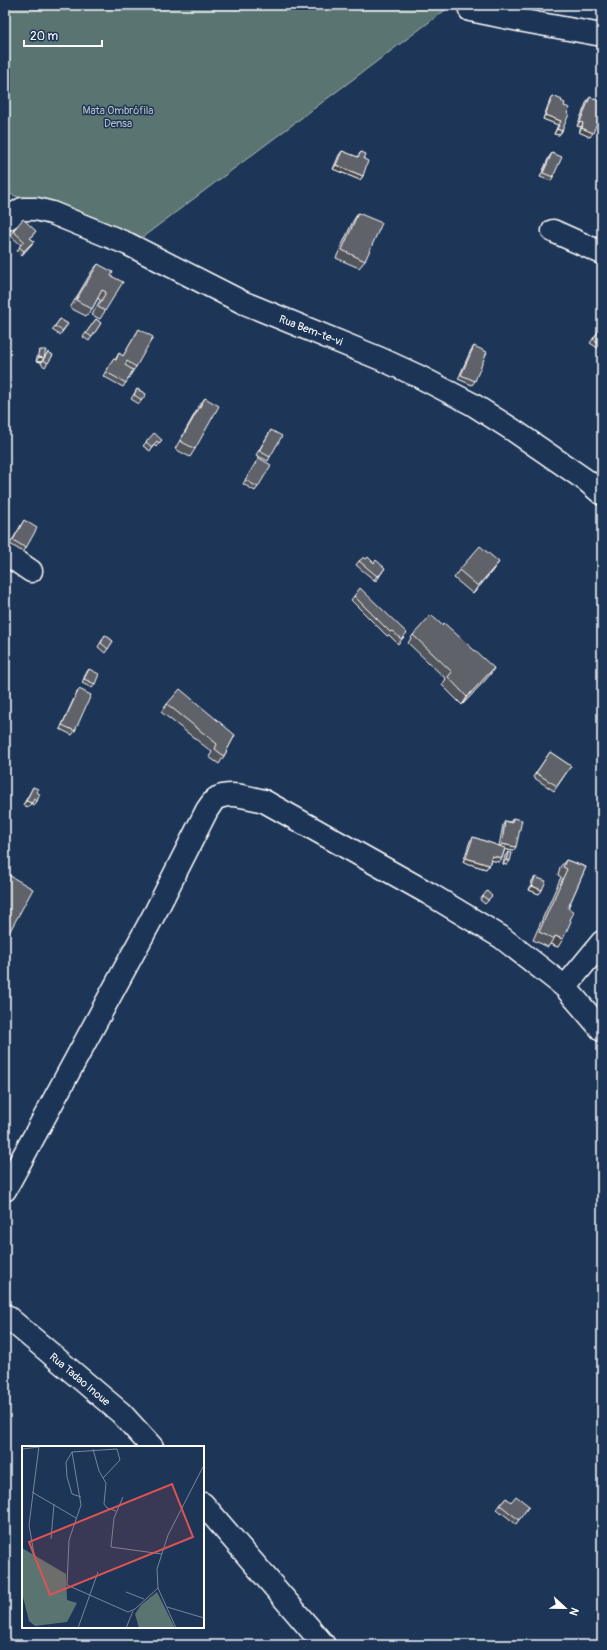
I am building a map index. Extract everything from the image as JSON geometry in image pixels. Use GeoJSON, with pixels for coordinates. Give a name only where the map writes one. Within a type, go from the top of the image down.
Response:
{"type":"FeatureCollection","features":[{"type":"Feature","properties":{"kind":"street"},"geometry":{"type":"LineString","coordinates":[[470,10],[602,35]]}},
{"type":"Feature","properties":{"kind":"street","name":"Rua Bem-te-vi"},"geometry":{"type":"LineString","coordinates":[[5,220],[22,209],[52,213],[128,244],[242,302],[381,359],[418,376],[478,408],[587,481],[602,494]]}},
{"type":"Feature","properties":{"kind":"street"},"geometry":{"type":"LineString","coordinates":[[553,231],[602,253]]}},
{"type":"Feature","properties":{"kind":"street"},"geometry":{"type":"LineString","coordinates":[[5,553],[31,571]]}},
{"type":"Feature","properties":{"kind":"street"},"geometry":{"type":"LineString","coordinates":[[5,1190],[156,911],[207,810],[216,798],[237,795],[264,801],[421,889],[501,937],[565,987],[602,1030]]}},
{"type":"Feature","properties":{"kind":"street"},"geometry":{"type":"LineString","coordinates":[[565,987],[602,942]]}},
{"type":"Feature","properties":{"kind":"street","name":"Rua Tadao Inoue"},"geometry":{"type":"LineString","coordinates":[[5,1315],[121,1413],[151,1446]]}},
{"type":"Feature","properties":{"kind":"street"},"geometry":{"type":"LineString","coordinates":[[204,1505],[324,1645]]}},
{"type":"Feature","properties":{"kind":"green space","name":"Mata Ombrófila Densa"},"geometry":{"type":"Polygon","coordinates":[[[5,5],[452,5],[136,242],[5,192],[5,5]]]}},
{"type":"Feature","properties":{"kind":"building"},"geometry":{"type":"Polygon","coordinates":[[[553,96],[562,100],[561,101],[565,103],[564,106],[570,108],[562,131],[557,129],[561,121],[545,115],[553,96]]]}},
{"type":"Feature","properties":{"kind":"building"},"geometry":{"type":"Polygon","coordinates":[[[590,97],[602,102],[602,110],[593,133],[582,128],[583,123],[580,122],[590,97]]]}},
{"type":"Feature","properties":{"kind":"building"},"geometry":{"type":"Polygon","coordinates":[[[342,151],[358,157],[361,152],[366,154],[364,159],[368,161],[363,176],[336,165],[342,151]]]}},
{"type":"Feature","properties":{"kind":"building"},"geometry":{"type":"Polygon","coordinates":[[[552,153],[562,157],[553,177],[543,173],[552,153]]]}},
{"type":"Feature","properties":{"kind":"building"},"geometry":{"type":"Polygon","coordinates":[[[358,213],[382,223],[365,261],[342,250],[358,213]]]}},
{"type":"Feature","properties":{"kind":"building"},"geometry":{"type":"Polygon","coordinates":[[[23,219],[36,231],[30,238],[34,241],[24,251],[19,247],[24,241],[13,231],[23,219]]]}},
{"type":"Feature","properties":{"kind":"building"},"geometry":{"type":"Polygon","coordinates":[[[98,264],[113,272],[111,276],[123,282],[105,311],[98,307],[106,292],[102,290],[92,309],[76,300],[98,264]]]}},
{"type":"Feature","properties":{"kind":"building"},"geometry":{"type":"Polygon","coordinates":[[[60,319],[68,324],[62,331],[55,326],[60,319]]]}},
{"type":"Feature","properties":{"kind":"building"},"geometry":{"type":"Polygon","coordinates":[[[96,319],[101,323],[92,337],[86,333],[96,319]]]}},
{"type":"Feature","properties":{"kind":"building"},"geometry":{"type":"Polygon","coordinates":[[[602,326],[602,345],[593,339],[602,326]]]}},
{"type":"Feature","properties":{"kind":"building"},"geometry":{"type":"Polygon","coordinates":[[[139,329],[153,337],[136,367],[127,361],[125,365],[133,370],[126,383],[106,372],[113,359],[116,360],[119,353],[123,356],[139,329]]]}},
{"type":"Feature","properties":{"kind":"building"},"geometry":{"type":"Polygon","coordinates":[[[474,346],[487,352],[475,381],[461,375],[474,346]]]}},
{"type":"Feature","properties":{"kind":"building"},"geometry":{"type":"Polygon","coordinates":[[[40,350],[46,350],[44,358],[39,357],[40,350]]]}},
{"type":"Feature","properties":{"kind":"building"},"geometry":{"type":"Polygon","coordinates":[[[48,352],[53,355],[48,363],[43,360],[48,352]]]}},
{"type":"Feature","properties":{"kind":"building"},"geometry":{"type":"Polygon","coordinates":[[[137,389],[146,394],[142,400],[134,395],[137,389]]]}},
{"type":"Feature","properties":{"kind":"building"},"geometry":{"type":"Polygon","coordinates":[[[205,398],[219,406],[195,449],[180,441],[205,398]]]}},
{"type":"Feature","properties":{"kind":"building"},"geometry":{"type":"Polygon","coordinates":[[[271,430],[282,436],[270,457],[259,451],[271,430]]]}},
{"type":"Feature","properties":{"kind":"building"},"geometry":{"type":"Polygon","coordinates":[[[154,433],[162,440],[159,443],[157,441],[152,447],[146,442],[154,433]]]}},
{"type":"Feature","properties":{"kind":"building"},"geometry":{"type":"Polygon","coordinates":[[[259,458],[271,465],[258,487],[245,480],[259,458]]]}},
{"type":"Feature","properties":{"kind":"building"},"geometry":{"type":"Polygon","coordinates":[[[24,520],[37,528],[26,548],[13,540],[24,520]]]}},
{"type":"Feature","properties":{"kind":"building"},"geometry":{"type":"Polygon","coordinates":[[[480,546],[499,562],[478,586],[459,570],[480,546]]]}},
{"type":"Feature","properties":{"kind":"building"},"geometry":{"type":"Polygon","coordinates":[[[364,557],[366,559],[368,557],[374,563],[376,560],[385,568],[380,575],[377,576],[359,561],[364,557]]]}},
{"type":"Feature","properties":{"kind":"building"},"geometry":{"type":"Polygon","coordinates":[[[360,588],[407,633],[401,639],[392,631],[390,632],[354,596],[360,588]]]}},
{"type":"Feature","properties":{"kind":"building"},"geometry":{"type":"Polygon","coordinates":[[[431,615],[442,625],[444,623],[494,668],[467,697],[448,677],[452,672],[413,635],[431,615]]]}},
{"type":"Feature","properties":{"kind":"building"},"geometry":{"type":"Polygon","coordinates":[[[105,635],[113,641],[108,649],[101,643],[105,635]]]}},
{"type":"Feature","properties":{"kind":"building"},"geometry":{"type":"Polygon","coordinates":[[[89,669],[99,674],[95,684],[84,679],[89,669]]]}},
{"type":"Feature","properties":{"kind":"building"},"geometry":{"type":"Polygon","coordinates":[[[79,689],[91,695],[75,731],[62,725],[79,689]]]}},
{"type":"Feature","properties":{"kind":"building"},"geometry":{"type":"Polygon","coordinates":[[[180,689],[235,735],[224,756],[215,749],[217,744],[167,704],[180,689]]]}},
{"type":"Feature","properties":{"kind":"building"},"geometry":{"type":"Polygon","coordinates":[[[550,752],[571,766],[557,786],[536,773],[550,752]]]}},
{"type":"Feature","properties":{"kind":"building"},"geometry":{"type":"Polygon","coordinates":[[[33,787],[38,789],[36,792],[40,794],[37,801],[34,799],[32,803],[26,801],[33,787]]]}},
{"type":"Feature","properties":{"kind":"building"},"geometry":{"type":"Polygon","coordinates":[[[513,818],[522,820],[516,847],[502,844],[505,821],[512,823],[513,818]]]}},
{"type":"Feature","properties":{"kind":"building"},"geometry":{"type":"Polygon","coordinates":[[[473,837],[505,848],[502,858],[492,856],[489,865],[466,858],[473,837]]]}},
{"type":"Feature","properties":{"kind":"building"},"geometry":{"type":"Polygon","coordinates":[[[508,852],[512,853],[510,861],[506,860],[508,852]]]}},
{"type":"Feature","properties":{"kind":"building"},"geometry":{"type":"Polygon","coordinates":[[[566,860],[586,867],[568,908],[574,912],[563,939],[555,936],[554,939],[539,932],[567,869],[563,867],[566,860]]]}},
{"type":"Feature","properties":{"kind":"building"},"geometry":{"type":"Polygon","coordinates":[[[5,873],[33,889],[5,940],[5,873]]]}},
{"type":"Feature","properties":{"kind":"building"},"geometry":{"type":"Polygon","coordinates":[[[535,877],[546,881],[542,890],[532,886],[535,877]]]}},
{"type":"Feature","properties":{"kind":"building"},"geometry":{"type":"Polygon","coordinates":[[[487,891],[492,896],[488,900],[483,896],[487,891]]]}},
{"type":"Feature","properties":{"kind":"building"},"geometry":{"type":"Polygon","coordinates":[[[516,1496],[529,1506],[519,1520],[500,1505],[506,1498],[511,1502],[516,1496]]]}}]}
